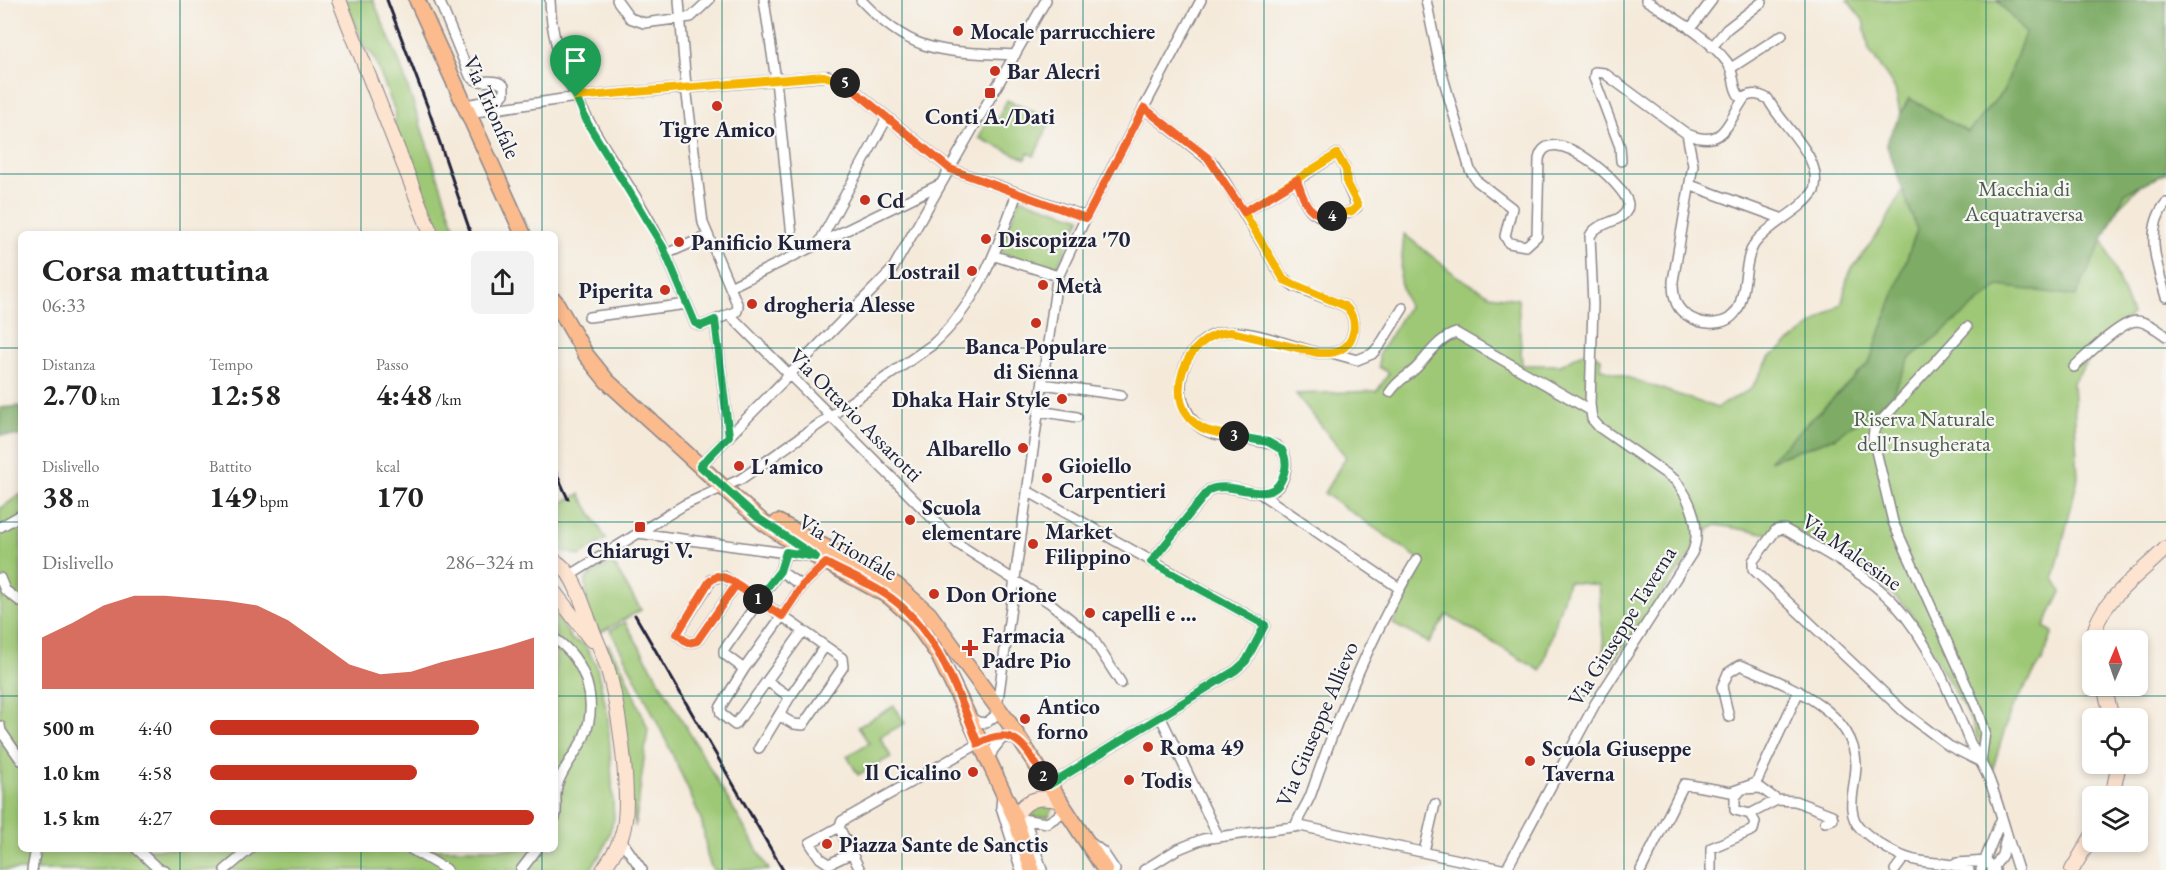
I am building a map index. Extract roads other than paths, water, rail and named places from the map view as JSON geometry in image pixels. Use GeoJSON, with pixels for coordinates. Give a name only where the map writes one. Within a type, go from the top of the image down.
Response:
{"type":"FeatureCollection","features":[{"type":"Feature","properties":{"kind":"main road","name":"Via Trionfale"},"geometry":{"type":"LineString","coordinates":[[417,0],[522,231]]}},
{"type":"Feature","properties":{"kind":"main road","name":"Via Trionfale"},"geometry":{"type":"LineString","coordinates":[[558,307],[582,349],[607,381],[751,511],[821,560],[890,597],[907,612],[938,654],[967,714],[978,744],[1003,793],[1020,820],[1032,870]]}},
{"type":"Feature","properties":{"kind":"main road","name":"Via Trionfale"},"geometry":{"type":"LineString","coordinates":[[751,511],[785,526],[907,593],[943,630],[1023,744],[1105,870]]}},
{"type":"Feature","properties":{"kind":"street"},"geometry":{"type":"LineString","coordinates":[[339,0],[430,231]]}},
{"type":"Feature","properties":{"kind":"street"},"geometry":{"type":"LineString","coordinates":[[439,0],[470,76],[477,82],[497,81],[504,86],[504,94],[499,99],[468,109]]}},
{"type":"Feature","properties":{"kind":"street"},"geometry":{"type":"LineString","coordinates":[[550,0],[560,57],[588,124],[666,254],[698,325],[736,311],[738,306],[732,286],[707,236],[702,217],[686,87],[679,0]]}},
{"type":"Feature","properties":{"kind":"street"},"geometry":{"type":"LineString","coordinates":[[617,0],[627,16],[638,22],[682,20],[693,15],[709,0]]}},
{"type":"Feature","properties":{"kind":"street"},"geometry":{"type":"LineString","coordinates":[[764,0],[776,80],[794,256]]}},
{"type":"Feature","properties":{"kind":"street"},"geometry":{"type":"LineString","coordinates":[[861,0],[880,20],[920,45],[956,53],[1015,55]]}},
{"type":"Feature","properties":{"kind":"street"},"geometry":{"type":"LineString","coordinates":[[700,466],[892,270],[1046,0]]}},
{"type":"Feature","properties":{"kind":"street"},"geometry":{"type":"LineString","coordinates":[[1390,392],[1399,379],[1414,370],[1431,349],[1456,333],[1590,410],[1593,304],[1590,236],[1598,226],[1625,212],[1628,204],[1624,195],[1572,149],[1560,144],[1549,146],[1540,155],[1537,236],[1529,245],[1518,247],[1510,244],[1505,238],[1511,206],[1473,176],[1440,67],[1426,0]]}},
{"type":"Feature","properties":{"kind":"street"},"geometry":{"type":"LineString","coordinates":[[1646,0],[1690,29],[1712,47],[1731,68],[1736,94],[1743,100]]}},
{"type":"Feature","properties":{"kind":"street"},"geometry":{"type":"LineString","coordinates":[[1690,29],[1712,0]]}},
{"type":"Feature","properties":{"kind":"street"},"geometry":{"type":"LineString","coordinates":[[1712,47],[1727,29],[1762,2]]}},
{"type":"Feature","properties":{"kind":"street"},"geometry":{"type":"LineString","coordinates":[[967,714],[978,723],[986,723],[995,716],[997,707],[1058,276],[1086,218],[1201,4]]}},
{"type":"Feature","properties":{"kind":"street"},"geometry":{"type":"LineString","coordinates":[[1731,68],[1782,35]]}},
{"type":"Feature","properties":{"kind":"street"},"geometry":{"type":"LineString","coordinates":[[1621,161],[1620,147],[1594,78],[1595,72],[1608,76],[1687,134],[1703,140],[1714,138],[1728,126],[1743,100],[1754,94],[1768,99],[1805,151],[1816,173],[1817,182],[1809,198],[1760,238],[1751,250],[1745,267],[1742,298],[1735,314],[1722,322],[1700,322],[1678,308],[1673,287],[1693,158],[1687,134]]}},
{"type":"Feature","properties":{"kind":"street"},"geometry":{"type":"LineString","coordinates":[[468,109],[686,87],[824,76],[836,78],[950,169],[1086,218]]}},
{"type":"Feature","properties":{"kind":"street"},"geometry":{"type":"LineString","coordinates":[[1144,108],[1208,158],[1244,212],[1284,280],[1342,304],[1351,312],[1354,326],[1351,337],[1341,349],[1332,353]]}},
{"type":"Feature","properties":{"kind":"street"},"geometry":{"type":"LineString","coordinates":[[818,245],[887,118]]}},
{"type":"Feature","properties":{"kind":"street"},"geometry":{"type":"LineString","coordinates":[[1244,212],[1337,154],[1345,168],[1347,184],[1358,207],[1334,216],[1317,215],[1306,207],[1297,180]]}},
{"type":"Feature","properties":{"kind":"street"},"geometry":{"type":"LineString","coordinates":[[732,286],[942,184]]}},
{"type":"Feature","properties":{"kind":"street"},"geometry":{"type":"LineString","coordinates":[[1690,185],[1783,219]]}},
{"type":"Feature","properties":{"kind":"street"},"geometry":{"type":"LineString","coordinates":[[569,576],[688,503],[725,488],[831,417],[943,335],[995,256],[1017,193]]}},
{"type":"Feature","properties":{"kind":"street"},"geometry":{"type":"LineString","coordinates":[[2166,203],[2155,219],[2153,233],[2166,297]]}},
{"type":"Feature","properties":{"kind":"street"},"geometry":{"type":"LineString","coordinates":[[666,254],[707,236]]}},
{"type":"Feature","properties":{"kind":"street"},"geometry":{"type":"LineString","coordinates":[[995,256],[1058,276]]}},
{"type":"Feature","properties":{"kind":"street"},"geometry":{"type":"LineString","coordinates":[[589,317],[687,304]]}},
{"type":"Feature","properties":{"kind":"street"},"geometry":{"type":"LineString","coordinates":[[1261,494],[1275,489],[1282,480],[1286,461],[1282,450],[1268,442],[1211,431],[1198,425],[1188,413],[1181,393],[1186,362],[1203,342],[1228,332],[1357,360],[1372,354],[1402,308]]}},
{"type":"Feature","properties":{"kind":"street","name":"Via Ottavio Assarotti"},"geometry":{"type":"LineString","coordinates":[[729,314],[953,539],[970,554],[1057,608],[1091,636],[1121,683]]}},
{"type":"Feature","properties":{"kind":"street"},"geometry":{"type":"LineString","coordinates":[[715,320],[729,436]]}},
{"type":"Feature","properties":{"kind":"street"},"geometry":{"type":"LineString","coordinates":[[2074,367],[2097,346],[2131,322],[2140,322],[2166,336]]}},
{"type":"Feature","properties":{"kind":"street","name":"Via Malcesine"},"geometry":{"type":"LineString","coordinates":[[1967,327],[1881,420],[1874,430],[1873,438],[1893,522],[1979,713],[1985,732],[1981,762]]}},
{"type":"Feature","properties":{"kind":"street"},"geometry":{"type":"LineString","coordinates":[[1043,384],[1121,395]]}},
{"type":"Feature","properties":{"kind":"street","name":"Via Giuseppe Taverna"},"geometry":{"type":"LineString","coordinates":[[1506,870],[1595,704],[1696,544],[1695,524],[1678,483],[1599,427],[1590,410]]}},
{"type":"Feature","properties":{"kind":"street"},"geometry":{"type":"LineString","coordinates":[[1039,411],[1077,417]]}},
{"type":"Feature","properties":{"kind":"street"},"geometry":{"type":"LineString","coordinates":[[1151,562],[1209,490],[1226,487],[1261,494],[1399,588]]}},
{"type":"Feature","properties":{"kind":"street"},"geometry":{"type":"LineString","coordinates":[[1029,492],[1265,625],[1242,666],[1049,785]]}},
{"type":"Feature","properties":{"kind":"street"},"geometry":{"type":"LineString","coordinates":[[0,527],[18,517]]}},
{"type":"Feature","properties":{"kind":"street"},"geometry":{"type":"LineString","coordinates":[[662,518],[662,529],[665,535]]}},
{"type":"Feature","properties":{"kind":"street","name":"Via Malcesine"},"geometry":{"type":"LineString","coordinates":[[1981,762],[1949,746],[1903,711],[1753,569],[1753,561],[1776,530],[1786,530],[1843,565],[1873,585],[1894,604],[1938,667],[1981,762],[2018,870]]}},
{"type":"Feature","properties":{"kind":"street"},"geometry":{"type":"LineString","coordinates":[[638,533],[786,552],[821,560],[744,669],[720,708],[721,714],[735,725],[803,630]]}},
{"type":"Feature","properties":{"kind":"street"},"geometry":{"type":"LineString","coordinates":[[2095,630],[2107,605],[2166,548]]}},
{"type":"Feature","properties":{"kind":"street"},"geometry":{"type":"LineString","coordinates":[[744,669],[724,654],[724,650],[780,571],[786,552]]}},
{"type":"Feature","properties":{"kind":"street","name":"Via Giuseppe Allievo"},"geometry":{"type":"LineString","coordinates":[[1144,870],[1184,845],[1218,836],[1295,827],[1311,792],[1336,722],[1399,588],[1417,559]]}},
{"type":"Feature","properties":{"kind":"street"},"geometry":{"type":"LineString","coordinates":[[558,564],[569,576],[579,593],[611,682],[620,742],[625,814],[621,840],[603,870]]}},
{"type":"Feature","properties":{"kind":"street"},"geometry":{"type":"LineString","coordinates":[[780,571],[802,586]]}},
{"type":"Feature","properties":{"kind":"street"},"geometry":{"type":"LineString","coordinates":[[736,585],[697,641],[688,643],[678,636],[678,627],[712,579],[720,575],[736,585],[758,599],[842,658],[843,667],[803,725],[794,724],[780,716]]}},
{"type":"Feature","properties":{"kind":"street"},"geometry":{"type":"LineString","coordinates":[[0,578],[5,590],[18,600]]}},
{"type":"Feature","properties":{"kind":"street"},"geometry":{"type":"LineString","coordinates":[[566,608],[574,602],[579,593]]}},
{"type":"Feature","properties":{"kind":"street"},"geometry":{"type":"LineString","coordinates":[[558,597],[600,651]]}},
{"type":"Feature","properties":{"kind":"street"},"geometry":{"type":"LineString","coordinates":[[558,641],[568,647],[584,673],[591,702],[590,717],[584,736],[558,782]]}},
{"type":"Feature","properties":{"kind":"street"},"geometry":{"type":"LineString","coordinates":[[759,748],[825,646]]}},
{"type":"Feature","properties":{"kind":"street"},"geometry":{"type":"LineString","coordinates":[[1730,717],[1722,687],[1733,667],[1740,665],[1799,691],[1830,714],[1851,742],[1856,764],[1852,810],[1856,823],[1863,831],[1904,858],[1948,864],[1983,866],[1990,863],[1995,868]]}},
{"type":"Feature","properties":{"kind":"street"},"geometry":{"type":"LineString","coordinates":[[767,681],[790,697]]}},
{"type":"Feature","properties":{"kind":"street"},"geometry":{"type":"LineString","coordinates":[[1641,870],[1684,784],[1731,792],[1756,783],[1799,691]]}},
{"type":"Feature","properties":{"kind":"street"},"geometry":{"type":"LineString","coordinates":[[1161,718],[1218,836]]}},
{"type":"Feature","properties":{"kind":"street"},"geometry":{"type":"LineString","coordinates":[[0,726],[0,731],[18,756]]}},
{"type":"Feature","properties":{"kind":"street"},"geometry":{"type":"LineString","coordinates":[[852,853],[829,864],[820,858],[810,843],[839,827],[842,821],[978,744],[1004,736],[1023,744]]}},
{"type":"Feature","properties":{"kind":"street"},"geometry":{"type":"LineString","coordinates":[[988,762],[993,750],[1004,736]]}},
{"type":"Feature","properties":{"kind":"street"},"geometry":{"type":"LineString","coordinates":[[1777,800],[1761,788],[1742,789],[1735,797],[1735,810],[1750,814],[1777,800],[1795,801],[1832,815],[1833,819],[1825,822]]}},
{"type":"Feature","properties":{"kind":"street"},"geometry":{"type":"LineString","coordinates":[[1003,793],[1001,807],[1021,870]]}},
{"type":"Feature","properties":{"kind":"street"},"geometry":{"type":"LineString","coordinates":[[1020,820],[1047,823],[1058,816],[1061,804],[1043,798],[1029,801],[1020,820],[1042,870]]}},
{"type":"Feature","properties":{"kind":"street"},"geometry":{"type":"LineString","coordinates":[[1424,852],[1435,804]]}},
{"type":"Feature","properties":{"kind":"street"},"geometry":{"type":"LineString","coordinates":[[1711,870],[1711,848],[1753,830],[1755,822],[1750,814]]}},
{"type":"Feature","properties":{"kind":"street"},"geometry":{"type":"LineString","coordinates":[[1983,866],[2001,820]]}},
{"type":"Feature","properties":{"kind":"street"},"geometry":{"type":"LineString","coordinates":[[839,827],[861,870]]}},
{"type":"Feature","properties":{"kind":"street"},"geometry":{"type":"LineString","coordinates":[[1295,827],[1506,870]]}},
{"type":"Feature","properties":{"kind":"street","name":"Via Trionfale"},"geometry":{"type":"LineString","coordinates":[[1084,837],[1103,852],[1115,870]]}},
{"type":"Feature","properties":{"kind":"street"},"geometry":{"type":"LineString","coordinates":[[1995,868],[2006,838]]}},
{"type":"Feature","properties":{"kind":"street"},"geometry":{"type":"LineString","coordinates":[[621,840],[642,870]]}},
{"type":"Feature","properties":{"kind":"street"},"geometry":{"type":"LineString","coordinates":[[32,870],[35,852]]}},
{"type":"Feature","properties":{"kind":"street"},"geometry":{"type":"LineString","coordinates":[[140,852],[159,869]]}},
{"type":"Feature","properties":{"kind":"street"},"geometry":{"type":"LineString","coordinates":[[225,870],[246,852]]}},
{"type":"Feature","properties":{"kind":"street"},"geometry":{"type":"LineString","coordinates":[[416,852],[447,870]]}},
{"type":"Feature","properties":{"kind":"street"},"geometry":{"type":"LineString","coordinates":[[521,870],[535,852]]}},
{"type":"Feature","properties":{"kind":"street"},"geometry":{"type":"LineString","coordinates":[[2072,870],[2083,852]]}},
{"type":"Feature","properties":{"kind":"street"},"geometry":{"type":"LineString","coordinates":[[1895,870],[1904,858]]}},
{"type":"Feature","properties":{"kind":"street"},"geometry":{"type":"LineString","coordinates":[[1995,868],[2009,863],[2018,870]]}},
{"type":"Feature","properties":{"kind":"street"},"geometry":{"type":"LineString","coordinates":[[1948,864],[1970,870]]}},
{"type":"Feature","properties":{"kind":"railway"},"geometry":{"type":"LineString","coordinates":[[387,0],[428,108],[470,231]]}},
{"type":"Feature","properties":{"kind":"railway"},"geometry":{"type":"LineString","coordinates":[[558,477],[568,499]]}},
{"type":"Feature","properties":{"kind":"railway"},"geometry":{"type":"LineString","coordinates":[[635,615],[783,870]]}},
{"type":"Feature","properties":{"kind":"place","name":"Mocale parrucchiere"},"geometry":{"type":"Point","coordinates":[958,31]}},
{"type":"Feature","properties":{"kind":"place","name":"Bar Alecri"},"geometry":{"type":"Point","coordinates":[995,71]}},
{"type":"Feature","properties":{"kind":"place","name":"Conti A./Dati"},"geometry":{"type":"Point","coordinates":[990,93]}},
{"type":"Feature","properties":{"kind":"place","name":"Tigre Amico"},"geometry":{"type":"Point","coordinates":[717,106]}},
{"type":"Feature","properties":{"kind":"place","name":"Cd"},"geometry":{"type":"Point","coordinates":[865,200]}},
{"type":"Feature","properties":{"kind":"place","name":"Discopizza '70"},"geometry":{"type":"Point","coordinates":[986,239]}},
{"type":"Feature","properties":{"kind":"place","name":"Panificio Kumera"},"geometry":{"type":"Point","coordinates":[679,242]}},
{"type":"Feature","properties":{"kind":"place","name":"Lostrail"},"geometry":{"type":"Point","coordinates":[972,271]}},
{"type":"Feature","properties":{"kind":"place","name":"Metà"},"geometry":{"type":"Point","coordinates":[1043,285]}},
{"type":"Feature","properties":{"kind":"place","name":"Piperita"},"geometry":{"type":"Point","coordinates":[665,290]}},
{"type":"Feature","properties":{"kind":"place","name":"drogheria Alesse"},"geometry":{"type":"Point","coordinates":[752,304]}},
{"type":"Feature","properties":{"kind":"place","name":"Banca Populare di Sienna"},"geometry":{"type":"Point","coordinates":[1036,323]}},
{"type":"Feature","properties":{"kind":"place","name":"Dhaka Hair Style"},"geometry":{"type":"Point","coordinates":[1062,399]}},
{"type":"Feature","properties":{"kind":"place","name":"Albarello"},"geometry":{"type":"Point","coordinates":[1023,448]}},
{"type":"Feature","properties":{"kind":"place","name":"L'amico"},"geometry":{"type":"Point","coordinates":[739,466]}},
{"type":"Feature","properties":{"kind":"place","name":"Gioiello Carpentieri"},"geometry":{"type":"Point","coordinates":[1047,478]}},
{"type":"Feature","properties":{"kind":"place","name":"Scuola elementare"},"geometry":{"type":"Point","coordinates":[910,520]}},
{"type":"Feature","properties":{"kind":"place","name":"Chiarugi V."},"geometry":{"type":"Point","coordinates":[640,527]}},
{"type":"Feature","properties":{"kind":"place","name":"Market Filippino"},"geometry":{"type":"Point","coordinates":[1033,544]}},
{"type":"Feature","properties":{"kind":"place","name":"Don Orione"},"geometry":{"type":"Point","coordinates":[934,594]}},
{"type":"Feature","properties":{"kind":"place","name":"capelli e ..."},"geometry":{"type":"Point","coordinates":[1090,613]}},
{"type":"Feature","properties":{"kind":"place","name":"Farmacia Padre Pio"},"geometry":{"type":"Point","coordinates":[970,648]}},
{"type":"Feature","properties":{"kind":"place","name":"Antico forno"},"geometry":{"type":"Point","coordinates":[1025,719]}},
{"type":"Feature","properties":{"kind":"place","name":"Roma 49"},"geometry":{"type":"Point","coordinates":[1148,747]}},
{"type":"Feature","properties":{"kind":"place","name":"Scuola Giuseppe Taverna"},"geometry":{"type":"Point","coordinates":[1530,761]}},
{"type":"Feature","properties":{"kind":"place","name":"Il Cicalino"},"geometry":{"type":"Point","coordinates":[973,772]}},
{"type":"Feature","properties":{"kind":"place","name":"Todis"},"geometry":{"type":"Point","coordinates":[1129,780]}},
{"type":"Feature","properties":{"kind":"place","name":"Piazza Sante de Sanctis"},"geometry":{"type":"Point","coordinates":[827,844]}},
{"type":"Feature","properties":{"kind":"park label","name":"Macchia di Acquatraversa"},"geometry":{"type":"Point","coordinates":[2024,200]}},
{"type":"Feature","properties":{"kind":"park label","name":"Riserva Naturale dell'Insugherata"},"geometry":{"type":"Point","coordinates":[1924,431]}}]}
